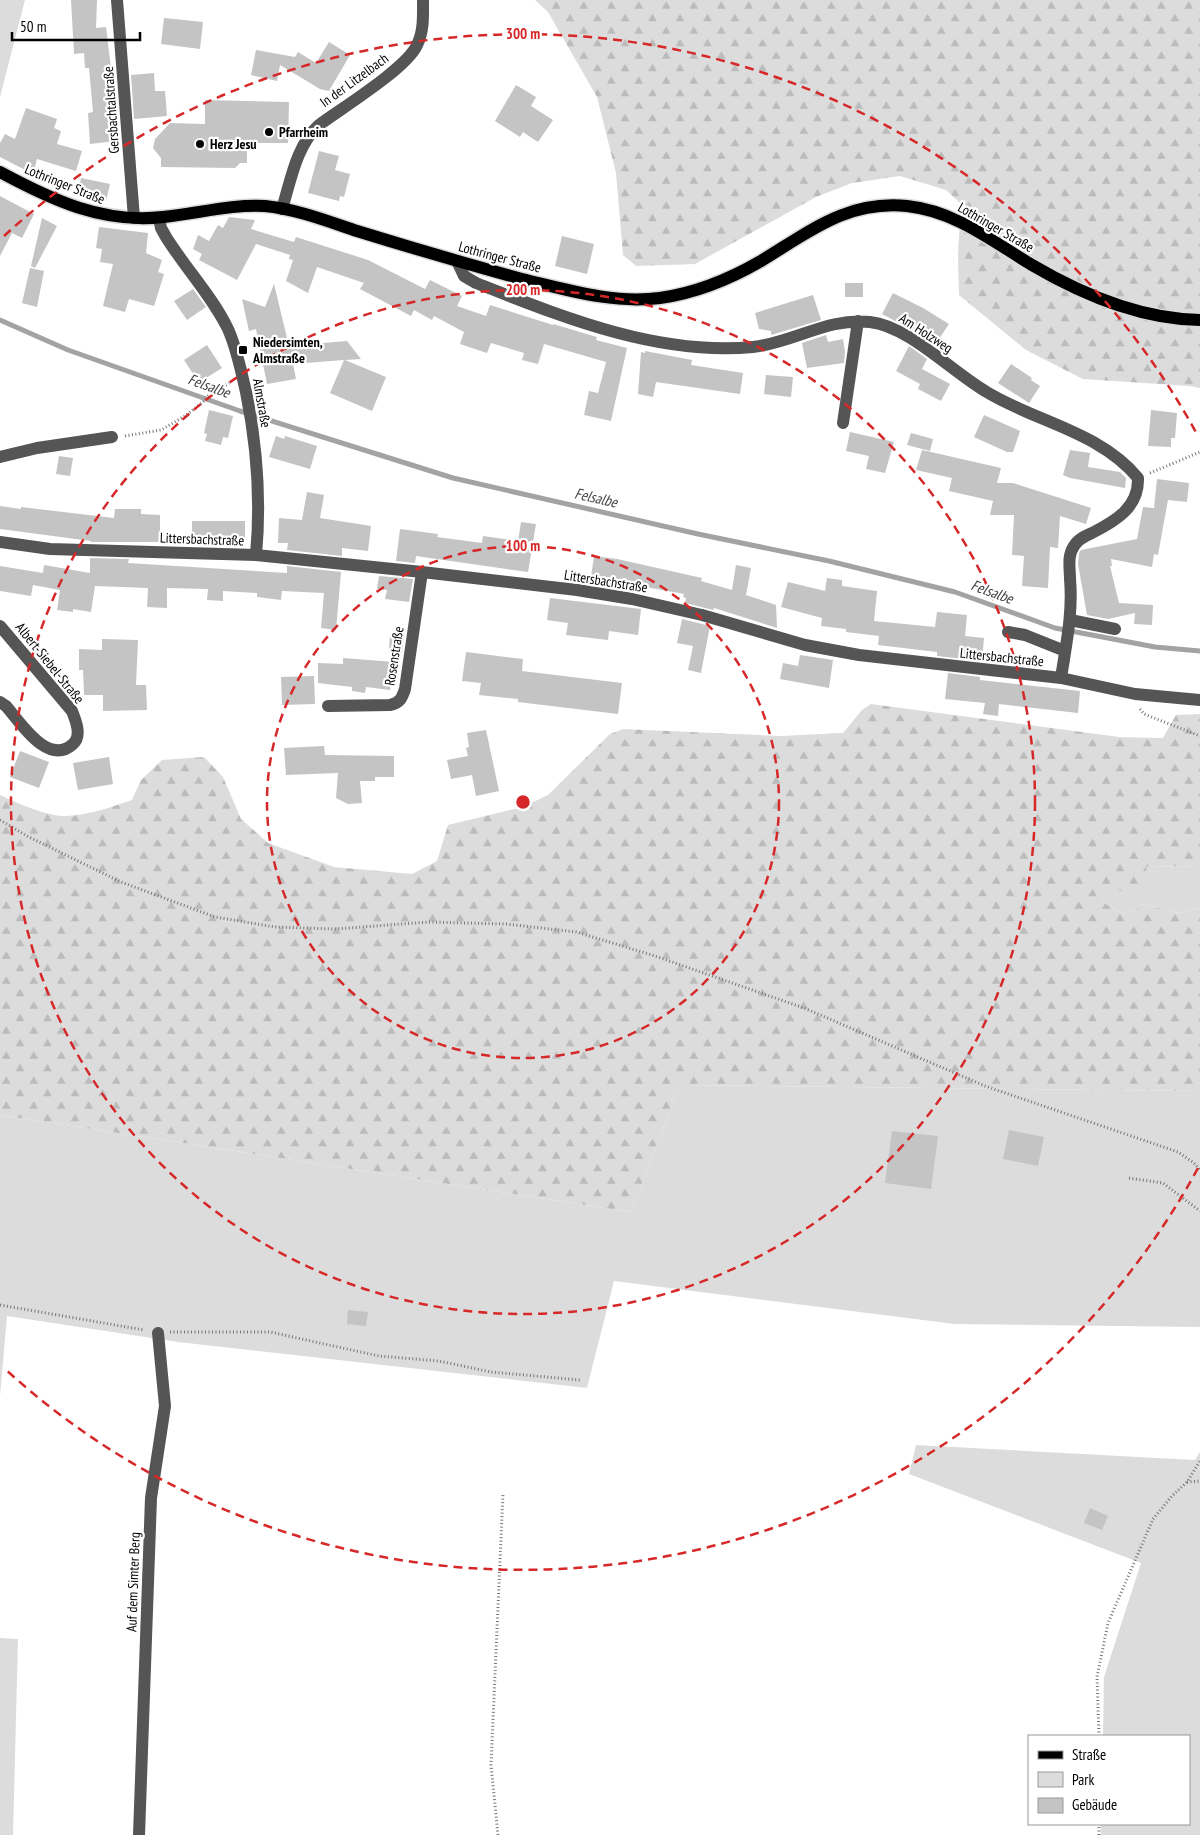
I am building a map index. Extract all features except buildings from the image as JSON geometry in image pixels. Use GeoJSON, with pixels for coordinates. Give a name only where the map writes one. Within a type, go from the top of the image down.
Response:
{"type":"FeatureCollection","features":[{"type":"Feature","properties":{"kind":"main road","name":"Lothringer Straße"},"geometry":{"type":"LineString","coordinates":[[0,172],[76,207],[105,216],[159,218],[245,206],[265,206],[308,216],[456,261],[568,290],[607,298],[636,300],[685,294],[718,283],[760,262],[826,222],[852,210],[880,205],[907,206],[937,211],[958,220],[1072,288],[1114,305],[1155,314],[1200,320]]}},
{"type":"Feature","properties":{"kind":"street","name":"Gersbachtalstraße"},"geometry":{"type":"LineString","coordinates":[[117,0],[134,218]]}},
{"type":"Feature","properties":{"kind":"street","name":"In der Litzelbach"},"geometry":{"type":"LineString","coordinates":[[282,209],[296,163],[310,133],[396,70],[414,51],[421,37],[423,26],[423,0]]}},
{"type":"Feature","properties":{"kind":"street","name":"Almstraße"},"geometry":{"type":"LineString","coordinates":[[159,218],[161,228],[170,245],[201,286],[225,323],[235,349],[252,423],[258,490],[256,556]]}},
{"type":"Feature","properties":{"kind":"street","name":"Am Holzweg"},"geometry":{"type":"LineString","coordinates":[[456,261],[464,276],[476,283],[552,313],[634,336],[674,344],[702,348],[755,347],[778,342],[836,323],[858,321],[888,326],[903,334],[984,391],[1024,412],[1061,426],[1090,440],[1116,457],[1138,478]]}},
{"type":"Feature","properties":{"kind":"street"},"geometry":{"type":"LineString","coordinates":[[843,423],[858,321]]}},
{"type":"Feature","properties":{"kind":"street"},"geometry":{"type":"LineString","coordinates":[[0,457],[37,448],[112,437]]}},
{"type":"Feature","properties":{"kind":"street"},"geometry":{"type":"LineString","coordinates":[[1060,678],[1072,604],[1069,564],[1072,548],[1080,539],[1106,526],[1128,509],[1136,494],[1138,478]]}},
{"type":"Feature","properties":{"kind":"street","name":"Littersbachstraße"},"geometry":{"type":"LineString","coordinates":[[0,542],[50,549],[256,556],[422,572],[577,590],[632,599],[702,615],[805,645],[859,655],[1060,678],[1134,694],[1200,700]]}},
{"type":"Feature","properties":{"kind":"street","name":"Rosenstraße"},"geometry":{"type":"LineString","coordinates":[[328,706],[390,705],[397,704],[402,698],[406,689],[422,572]]}},
{"type":"Feature","properties":{"kind":"street"},"geometry":{"type":"LineString","coordinates":[[1070,622],[1115,629]]}},
{"type":"Feature","properties":{"kind":"street","name":"Albert-Siebel-Straße"},"geometry":{"type":"LineString","coordinates":[[0,626],[72,711],[78,735],[75,743],[58,750],[45,747],[35,740],[6,706],[0,702]]}},
{"type":"Feature","properties":{"kind":"street"},"geometry":{"type":"LineString","coordinates":[[1008,632],[1066,647]]}},
{"type":"Feature","properties":{"kind":"street","name":"Auf dem Simter Berg"},"geometry":{"type":"LineString","coordinates":[[139,1835],[151,1498],[165,1406],[158,1333]]}},
{"type":"Feature","properties":{"kind":"path"},"geometry":{"type":"LineString","coordinates":[[112,437],[160,430],[185,416],[208,396],[242,375]]}},
{"type":"Feature","properties":{"kind":"path"},"geometry":{"type":"LineString","coordinates":[[1138,478],[1200,452]]}},
{"type":"Feature","properties":{"kind":"path"},"geometry":{"type":"LineString","coordinates":[[1134,694],[1137,706],[1144,714],[1200,736]]}},
{"type":"Feature","properties":{"kind":"path"},"geometry":{"type":"LineString","coordinates":[[0,820],[27,836],[122,882],[215,917],[275,927],[335,929],[429,922],[506,924],[576,932],[661,958],[804,1008],[985,1086],[1178,1152],[1194,1163],[1200,1170]]}},
{"type":"Feature","properties":{"kind":"path"},"geometry":{"type":"LineString","coordinates":[[1128,1178],[1163,1183],[1200,1211]]}},
{"type":"Feature","properties":{"kind":"path"},"geometry":{"type":"LineString","coordinates":[[0,1305],[158,1333],[270,1332],[379,1356],[439,1361],[491,1372],[580,1380]]}},
{"type":"Feature","properties":{"kind":"path"},"geometry":{"type":"LineString","coordinates":[[1099,1735],[1097,1677],[1108,1624],[1153,1519],[1172,1496],[1187,1482],[1200,1461]]}},
{"type":"Feature","properties":{"kind":"path"},"geometry":{"type":"LineString","coordinates":[[1187,1482],[1200,1481]]}},
{"type":"Feature","properties":{"kind":"path"},"geometry":{"type":"LineString","coordinates":[[498,1835],[491,1765],[503,1494]]}},
{"type":"Feature","properties":{"kind":"green space"},"geometry":{"type":"Polygon","coordinates":[[[0,0],[25,0],[0,97],[0,0]]]}},
{"type":"Feature","properties":{"kind":"green space"},"geometry":{"type":"Polygon","coordinates":[[[535,0],[1200,0],[1200,388],[1083,379],[1026,350],[959,295],[958,255],[961,204],[946,190],[900,176],[852,183],[816,197],[695,264],[636,266],[623,255],[616,173],[597,97],[548,12],[535,0]]]}},
{"type":"Feature","properties":{"kind":"green space"},"geometry":{"type":"Polygon","coordinates":[[[871,704],[1119,737],[1163,738],[1176,715],[1200,714],[1200,867],[1147,866],[1140,893],[1113,890],[1102,902],[1125,915],[1144,904],[1178,913],[1200,908],[1200,1091],[680,1085],[631,1212],[0,1115],[0,795],[33,809],[59,816],[84,814],[132,800],[141,780],[162,760],[204,757],[223,777],[241,819],[268,843],[334,867],[412,874],[437,861],[448,825],[523,807],[548,795],[610,734],[623,729],[781,736],[843,733],[862,710],[871,704]]]}},
{"type":"Feature","properties":{"kind":"green space"},"geometry":{"type":"Polygon","coordinates":[[[1147,866],[1200,867],[1200,908],[1178,913],[1144,904],[1125,915],[1102,902],[1113,889],[1147,866]]]}},
{"type":"Feature","properties":{"kind":"green space"},"geometry":{"type":"Polygon","coordinates":[[[680,1085],[1200,1091],[1200,1327],[955,1324],[614,1281],[587,1388],[178,1342],[7,1316],[0,1396],[0,1115],[631,1212],[680,1085]]]}},
{"type":"Feature","properties":{"kind":"green space"},"geometry":{"type":"Polygon","coordinates":[[[916,1445],[1195,1460],[1200,1452],[1200,1835],[1101,1835],[1101,1825],[1190,1825],[1190,1735],[1103,1735],[1104,1677],[1141,1563],[909,1474],[916,1445]]]}},
{"type":"Feature","properties":{"kind":"green space"},"geometry":{"type":"Polygon","coordinates":[[[0,1638],[18,1639],[13,1835],[0,1835],[0,1638]]]}},
{"type":"Feature","properties":{"kind":"waterway","name":"Felsalbe"},"geometry":{"type":"LineString","coordinates":[[0,320],[68,350],[240,411],[453,478],[698,534],[829,561],[955,592],[1055,628],[1155,647],[1200,651]]}},
{"type":"Feature","properties":{"kind":"place","name":"Pfarrheim"},"geometry":{"type":"Point","coordinates":[269,132]}},
{"type":"Feature","properties":{"kind":"place","name":"Herz Jesu"},"geometry":{"type":"Point","coordinates":[200,144]}},
{"type":"Feature","properties":{"kind":"place","name":"Niedersimten, Almstraße"},"geometry":{"type":"Point","coordinates":[243,350]}}]}
